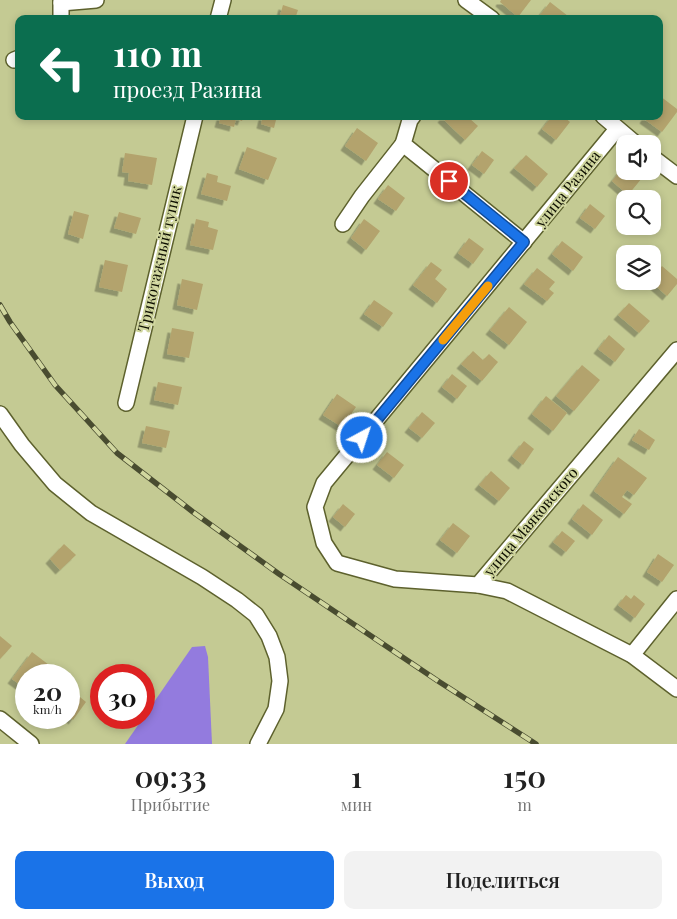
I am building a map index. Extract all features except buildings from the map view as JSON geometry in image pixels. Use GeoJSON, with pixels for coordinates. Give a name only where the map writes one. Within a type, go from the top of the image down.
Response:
{"type":"FeatureCollection","features":[{"type":"Feature","properties":{"kind":"street"},"geometry":{"type":"LineString","coordinates":[[61,15],[61,1],[96,0]]}},
{"type":"Feature","properties":{"kind":"street"},"geometry":{"type":"LineString","coordinates":[[219,15],[223,0]]}},
{"type":"Feature","properties":{"kind":"street"},"geometry":{"type":"LineString","coordinates":[[466,0],[486,15]]}},
{"type":"Feature","properties":{"kind":"street","name":"Трикотажный тупик"},"geometry":{"type":"LineString","coordinates":[[126,403],[194,120]]}},
{"type":"Feature","properties":{"kind":"street"},"geometry":{"type":"LineString","coordinates":[[343,224],[362,196],[403,144],[410,120]]}},
{"type":"Feature","properties":{"kind":"street"},"geometry":{"type":"LineString","coordinates":[[607,120],[625,135]]}},
{"type":"Feature","properties":{"kind":"street","name":"улица Разина"},"geometry":{"type":"LineString","coordinates":[[337,563],[324,543],[315,507],[324,483],[617,129]]}},
{"type":"Feature","properties":{"kind":"street"},"geometry":{"type":"LineString","coordinates":[[403,144],[524,242]]}},
{"type":"Feature","properties":{"kind":"street"},"geometry":{"type":"LineString","coordinates":[[661,164],[677,176]]}},
{"type":"Feature","properties":{"kind":"street","name":"улица Маяковского"},"geometry":{"type":"LineString","coordinates":[[337,563],[395,579],[478,585],[677,350]]}},
{"type":"Feature","properties":{"kind":"street"},"geometry":{"type":"LineString","coordinates":[[0,414],[22,445],[55,484],[91,513],[202,577],[256,615],[269,636],[277,657],[280,681],[276,709],[258,744]]}},
{"type":"Feature","properties":{"kind":"street"},"geometry":{"type":"LineString","coordinates":[[478,585],[507,591],[632,655],[677,688]]}},
{"type":"Feature","properties":{"kind":"street"},"geometry":{"type":"LineString","coordinates":[[632,655],[677,599]]}},
{"type":"Feature","properties":{"kind":"street"},"geometry":{"type":"LineString","coordinates":[[0,719],[31,744]]}},
{"type":"Feature","properties":{"kind":"shaded area"},"geometry":{"type":"Polygon","coordinates":[[[205,646],[208,657],[212,744],[125,744],[135,729],[155,729],[155,701],[192,647],[205,646]]]}},
{"type":"Feature","properties":{"kind":"railway"},"geometry":{"type":"LineString","coordinates":[[0,305],[55,385],[117,453],[193,512],[279,574],[438,681],[536,744]]}},
{"type":"Feature","properties":{"kind":"slow traffic"},"geometry":{"type":"LineString","coordinates":[[443,340],[488,286]]}},
{"type":"Feature","properties":{"kind":"route"},"geometry":{"type":"LineString","coordinates":[[362,438],[524,242],[449,181]]}}]}
